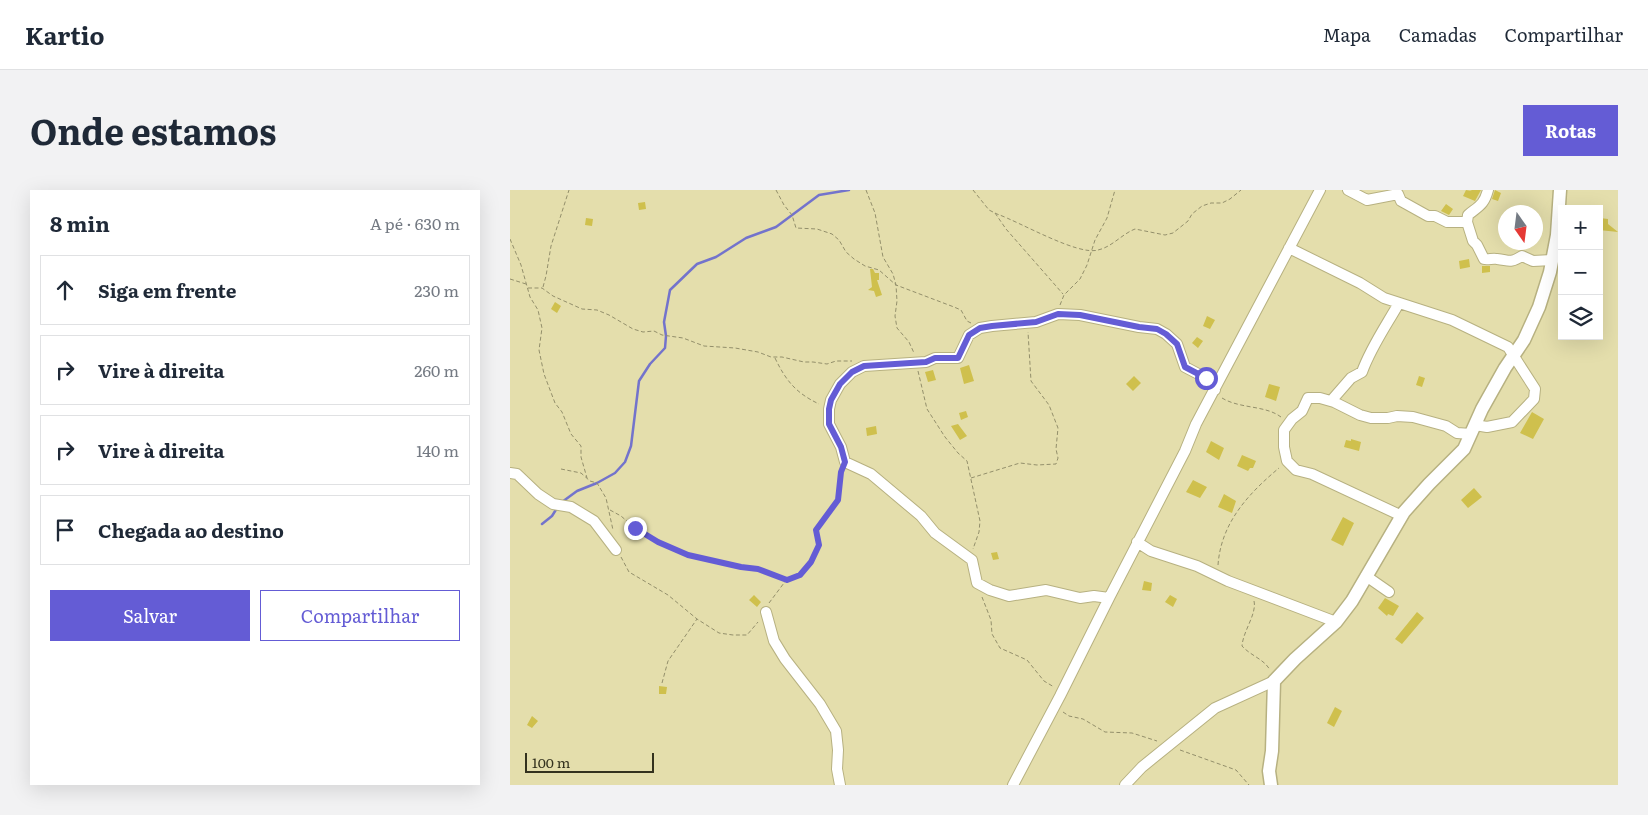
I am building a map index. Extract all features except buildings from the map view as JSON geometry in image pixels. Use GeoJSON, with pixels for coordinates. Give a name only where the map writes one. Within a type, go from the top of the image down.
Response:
{"type":"FeatureCollection","features":[{"type":"Feature","properties":{"kind":"street"},"geometry":{"type":"LineString","coordinates":[[1013,785],[1185,451],[1196,424],[1320,190]]}},
{"type":"Feature","properties":{"kind":"street"},"geometry":{"type":"LineString","coordinates":[[1348,190],[1367,200],[1398,194],[1401,201],[1428,216],[1435,216],[1447,222],[1467,222]]}},
{"type":"Feature","properties":{"kind":"street"},"geometry":{"type":"LineString","coordinates":[[1488,190],[1481,206],[1468,215],[1467,222],[1473,242],[1478,245],[1484,259],[1497,259],[1504,262],[1516,260],[1522,256],[1532,261],[1552,260]]}},
{"type":"Feature","properties":{"kind":"street"},"geometry":{"type":"LineString","coordinates":[[1125,785],[1142,767],[1215,708],[1274,681],[1336,622],[1352,601],[1402,516],[1429,484],[1464,449],[1487,401],[1524,340],[1539,307],[1557,235],[1560,190]]}},
{"type":"Feature","properties":{"kind":"street"},"geometry":{"type":"LineString","coordinates":[[1289,248],[1360,283],[1384,298],[1452,320],[1508,347],[1535,389],[1534,399],[1512,422],[1456,433],[1446,426],[1413,417],[1371,418],[1360,415],[1331,401],[1320,398],[1308,398],[1302,411],[1292,419],[1284,430],[1284,447],[1287,461],[1296,470],[1312,474],[1402,516]]}},
{"type":"Feature","properties":{"kind":"street"},"geometry":{"type":"LineString","coordinates":[[1331,401],[1351,378],[1362,372],[1374,344],[1399,303]]}},
{"type":"Feature","properties":{"kind":"street"},"geometry":{"type":"LineString","coordinates":[[1109,598],[1094,596],[1080,598],[1046,590],[1009,596],[990,590],[977,583],[972,560],[935,533],[922,516],[882,482],[871,474],[845,462],[841,447],[829,424],[831,400],[840,384],[852,372],[864,366],[926,362],[935,358],[958,358],[969,335],[984,328],[1028,324],[1058,314],[1080,315],[1157,329],[1177,344],[1185,367],[1206,378],[1215,390]]}},
{"type":"Feature","properties":{"kind":"street"},"geometry":{"type":"LineString","coordinates":[[510,473],[517,474],[538,494],[553,504],[571,507],[594,521],[616,550]]}},
{"type":"Feature","properties":{"kind":"street"},"geometry":{"type":"LineString","coordinates":[[1137,542],[1151,551],[1197,566],[1246,588],[1336,622]]}},
{"type":"Feature","properties":{"kind":"street"},"geometry":{"type":"LineString","coordinates":[[1366,576],[1389,592]]}},
{"type":"Feature","properties":{"kind":"street"},"geometry":{"type":"LineString","coordinates":[[766,612],[774,641],[785,659],[820,704],[836,731],[837,768],[840,785]]}},
{"type":"Feature","properties":{"kind":"street"},"geometry":{"type":"LineString","coordinates":[[1270,785],[1269,771],[1272,751],[1274,681]]}},
{"type":"Feature","properties":{"kind":"path"},"geometry":{"type":"LineString","coordinates":[[542,288],[551,246],[569,190]]}},
{"type":"Feature","properties":{"kind":"path"},"geometry":{"type":"LineString","coordinates":[[776,190],[792,215],[796,228],[817,229],[832,234],[839,240],[846,252],[865,266],[879,270],[896,285],[961,310],[967,321],[984,328]]}},
{"type":"Feature","properties":{"kind":"path"},"geometry":{"type":"LineString","coordinates":[[866,190],[876,213],[883,258],[893,274],[896,285],[897,301],[895,316],[897,328],[909,342],[917,363],[927,409],[945,437],[966,461],[980,521],[979,532],[973,545],[972,560]]}},
{"type":"Feature","properties":{"kind":"path"},"geometry":{"type":"LineString","coordinates":[[973,190],[989,210],[994,213],[1012,219],[1029,229],[1091,252],[1101,250],[1135,229],[1165,235],[1173,233],[1202,206],[1211,203],[1222,203],[1241,190]]}},
{"type":"Feature","properties":{"kind":"path"},"geometry":{"type":"LineString","coordinates":[[1058,314],[1064,295],[1080,279],[1095,240],[1107,218],[1115,190]]}},
{"type":"Feature","properties":{"kind":"path"},"geometry":{"type":"LineString","coordinates":[[994,213],[1006,230],[1064,295]]}},
{"type":"Feature","properties":{"kind":"path"},"geometry":{"type":"LineString","coordinates":[[510,239],[521,265],[530,297],[538,310],[542,328],[539,350],[544,374],[571,434],[581,446],[581,456],[588,479]]}},
{"type":"Feature","properties":{"kind":"path"},"geometry":{"type":"LineString","coordinates":[[510,279],[527,285]]}},
{"type":"Feature","properties":{"kind":"path"},"geometry":{"type":"LineString","coordinates":[[528,288],[542,288],[553,296],[582,309],[598,310],[632,329],[643,332],[654,331],[662,335],[682,338],[704,346],[735,348],[804,362],[827,364],[836,361],[853,361],[864,366]]}},
{"type":"Feature","properties":{"kind":"path"},"geometry":{"type":"LineString","coordinates":[[970,478],[1020,463],[1056,464],[1058,458],[1056,449],[1058,428],[1048,405],[1031,381],[1028,324]]}},
{"type":"Feature","properties":{"kind":"path"},"geometry":{"type":"LineString","coordinates":[[774,357],[790,385],[808,400],[829,409]]}},
{"type":"Feature","properties":{"kind":"path"},"geometry":{"type":"LineString","coordinates":[[1215,390],[1220,397],[1227,401],[1281,416],[1284,430]]}},
{"type":"Feature","properties":{"kind":"path"},"geometry":{"type":"LineString","coordinates":[[1217,576],[1219,554],[1230,521],[1260,485],[1287,461]]}},
{"type":"Feature","properties":{"kind":"path"},"geometry":{"type":"LineString","coordinates":[[561,469],[580,473],[603,491],[609,510],[616,550],[629,572],[668,594],[697,619],[718,632],[732,635],[747,635],[766,612],[766,606],[777,595],[787,580],[800,575],[811,562],[819,545],[816,530],[838,500],[841,472],[845,462]]}},
{"type":"Feature","properties":{"kind":"path"},"geometry":{"type":"LineString","coordinates":[[609,510],[621,516],[635,528],[658,542],[688,555],[758,569],[787,580]]}},
{"type":"Feature","properties":{"kind":"path"},"geometry":{"type":"LineString","coordinates":[[977,583],[991,620],[992,634],[1000,648],[1027,660],[1044,681],[1054,686],[1060,696]]}},
{"type":"Feature","properties":{"kind":"path"},"geometry":{"type":"LineString","coordinates":[[1246,588],[1249,596],[1255,603],[1255,610],[1243,638],[1242,646],[1249,654],[1262,660],[1268,666],[1274,676],[1274,681]]}},
{"type":"Feature","properties":{"kind":"path"},"geometry":{"type":"LineString","coordinates":[[662,683],[668,661],[697,619]]}},
{"type":"Feature","properties":{"kind":"path"},"geometry":{"type":"LineString","coordinates":[[1055,706],[1069,716],[1083,719],[1105,732],[1132,733],[1236,770],[1249,785]]}},
{"type":"Feature","properties":{"kind":"waterway"},"geometry":{"type":"LineString","coordinates":[[562,502],[577,491],[615,473],[625,462],[631,446],[639,381],[650,364],[665,348],[664,322],[670,290],[697,264],[716,257],[746,238],[776,227],[819,195],[849,190]]}},
{"type":"Feature","properties":{"kind":"waterway"},"geometry":{"type":"LineString","coordinates":[[542,524],[552,516],[557,508]]}},
{"type":"Feature","properties":{"kind":"route"},"geometry":{"type":"LineString","coordinates":[[635,528],[658,542],[688,555],[710,561],[758,569],[787,580],[800,575],[811,562],[819,545],[816,530],[838,500],[841,472],[845,462],[841,447],[829,424],[829,409],[831,400],[840,384],[852,372],[864,366],[926,362],[935,358],[945,357],[958,358],[969,335],[980,328],[1036,322],[1058,314],[1080,315],[1157,329],[1177,344],[1185,367],[1206,378]]}}]}
